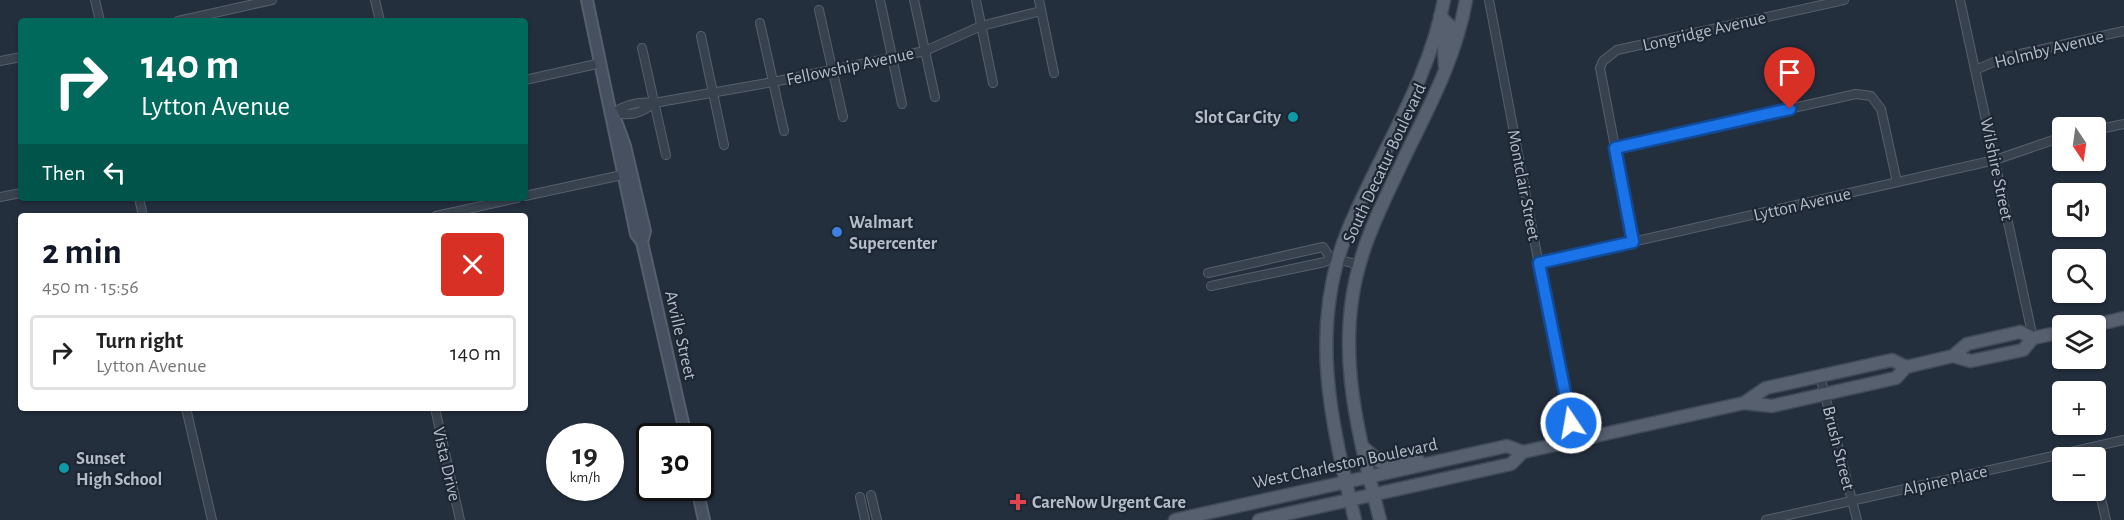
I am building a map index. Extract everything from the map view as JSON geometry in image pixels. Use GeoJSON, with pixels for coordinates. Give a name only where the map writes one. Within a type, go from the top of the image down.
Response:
{"type":"FeatureCollection","features":[{"type":"Feature","properties":{"kind":"main road","name":"South Decatur Boulevard"},"geometry":{"type":"LineString","coordinates":[[1355,520],[1329,405],[1326,373],[1328,313],[1334,258],[1422,72],[1444,0]]}},
{"type":"Feature","properties":{"kind":"main road","name":"South Decatur Boulevard"},"geometry":{"type":"LineString","coordinates":[[1380,520],[1351,394],[1347,353],[1352,297],[1359,265],[1376,219],[1445,74],[1459,33],[1466,0]]}},
{"type":"Feature","properties":{"kind":"main road"},"geometry":{"type":"LineString","coordinates":[[1440,16],[1450,26],[1444,48],[1445,74]]}},
{"type":"Feature","properties":{"kind":"main road"},"geometry":{"type":"LineString","coordinates":[[2106,322],[2124,318]]}},
{"type":"Feature","properties":{"kind":"main road","name":"West Charleston Boulevard"},"geometry":{"type":"LineString","coordinates":[[1179,519],[1507,446],[1522,452],[1744,403],[1772,406],[1896,378],[1905,367],[1953,356],[1967,344],[2020,332],[2033,338],[2052,334]]}},
{"type":"Feature","properties":{"kind":"main road","name":"West Charleston Boulevard"},"geometry":{"type":"LineString","coordinates":[[1953,356],[1971,361],[2023,350],[2033,338]]}},
{"type":"Feature","properties":{"kind":"main road","name":"West Charleston Boulevard"},"geometry":{"type":"LineString","coordinates":[[1744,403],[1766,388],[1892,360],[1905,367]]}},
{"type":"Feature","properties":{"kind":"main road"},"geometry":{"type":"LineString","coordinates":[[1361,445],[1369,455],[1380,462],[1407,459],[1429,463]]}},
{"type":"Feature","properties":{"kind":"main road","name":"West Charleston Boulevard"},"geometry":{"type":"LineString","coordinates":[[1259,520],[1511,464],[1522,452]]}},
{"type":"Feature","properties":{"kind":"street"},"geometry":{"type":"LineString","coordinates":[[95,0],[99,18]]}},
{"type":"Feature","properties":{"kind":"street"},"geometry":{"type":"LineString","coordinates":[[191,18],[272,0]]}},
{"type":"Feature","properties":{"kind":"street"},"geometry":{"type":"LineString","coordinates":[[375,0],[379,18]]}},
{"type":"Feature","properties":{"kind":"street","name":"Arville Street"},"geometry":{"type":"LineString","coordinates":[[587,0],[613,113],[629,164],[645,231],[642,242]]}},
{"type":"Feature","properties":{"kind":"street"},"geometry":{"type":"LineString","coordinates":[[880,0],[902,104]]}},
{"type":"Feature","properties":{"kind":"street"},"geometry":{"type":"LineString","coordinates":[[914,0],[935,97]]}},
{"type":"Feature","properties":{"kind":"street"},"geometry":{"type":"LineString","coordinates":[[976,0],[993,83]]}},
{"type":"Feature","properties":{"kind":"street"},"geometry":{"type":"LineString","coordinates":[[1038,0],[1054,73]]}},
{"type":"Feature","properties":{"kind":"street","name":"Montclair Street"},"geometry":{"type":"LineString","coordinates":[[1489,0],[1575,440]]}},
{"type":"Feature","properties":{"kind":"street","name":"Longridge Avenue"},"geometry":{"type":"LineString","coordinates":[[1615,148],[1600,68],[1603,61],[1617,50],[1844,0]]}},
{"type":"Feature","properties":{"kind":"street","name":"Wilshire Street"},"geometry":{"type":"LineString","coordinates":[[1960,0],[2033,338]]}},
{"type":"Feature","properties":{"kind":"street"},"geometry":{"type":"LineString","coordinates":[[819,10],[843,117]]}},
{"type":"Feature","properties":{"kind":"street","name":"Fellowship Avenue"},"geometry":{"type":"LineString","coordinates":[[613,113],[626,115],[644,111],[654,103],[832,71],[925,51],[981,26],[1041,11]]}},
{"type":"Feature","properties":{"kind":"street"},"geometry":{"type":"LineString","coordinates":[[760,23],[784,131]]}},
{"type":"Feature","properties":{"kind":"street","name":"Holmby Avenue"},"geometry":{"type":"LineString","coordinates":[[1975,70],[2006,57],[2124,31]]}},
{"type":"Feature","properties":{"kind":"street"},"geometry":{"type":"LineString","coordinates":[[700,36],[724,145]]}},
{"type":"Feature","properties":{"kind":"street"},"geometry":{"type":"LineString","coordinates":[[642,48],[666,155]]}},
{"type":"Feature","properties":{"kind":"street"},"geometry":{"type":"LineString","coordinates":[[0,61],[18,58]]}},
{"type":"Feature","properties":{"kind":"street"},"geometry":{"type":"LineString","coordinates":[[528,79],[601,63]]}},
{"type":"Feature","properties":{"kind":"street"},"geometry":{"type":"LineString","coordinates":[[1633,242],[1615,148],[1856,94],[1871,96],[1881,109],[1897,182]]}},
{"type":"Feature","properties":{"kind":"street","name":"Arville Street"},"geometry":{"type":"LineString","coordinates":[[613,113],[622,175],[636,234],[642,242],[683,423]]}},
{"type":"Feature","properties":{"kind":"street"},"geometry":{"type":"LineString","coordinates":[[2106,128],[2124,124]]}},
{"type":"Feature","properties":{"kind":"street","name":"Lytton Avenue"},"geometry":{"type":"LineString","coordinates":[[1539,263],[1995,160],[2052,140]]}},
{"type":"Feature","properties":{"kind":"street"},"geometry":{"type":"LineString","coordinates":[[528,195],[622,175],[629,164]]}},
{"type":"Feature","properties":{"kind":"street"},"geometry":{"type":"LineString","coordinates":[[0,197],[18,194]]}},
{"type":"Feature","properties":{"kind":"street"},"geometry":{"type":"LineString","coordinates":[[450,213],[504,201]]}},
{"type":"Feature","properties":{"kind":"street"},"geometry":{"type":"LineString","coordinates":[[632,218],[639,208]]}},
{"type":"Feature","properties":{"kind":"street"},"geometry":{"type":"LineString","coordinates":[[1208,273],[1323,247],[1334,258],[1359,265]]}},
{"type":"Feature","properties":{"kind":"street"},"geometry":{"type":"LineString","coordinates":[[1211,286],[1334,258]]}},
{"type":"Feature","properties":{"kind":"street","name":"Brush Street"},"geometry":{"type":"LineString","coordinates":[[1820,376],[1857,520]]}},
{"type":"Feature","properties":{"kind":"street"},"geometry":{"type":"LineString","coordinates":[[187,411],[212,520]]}},
{"type":"Feature","properties":{"kind":"street","name":"Vista Drive"},"geometry":{"type":"LineString","coordinates":[[436,411],[460,520]]}},
{"type":"Feature","properties":{"kind":"street","name":"Alpine Place"},"geometry":{"type":"LineString","coordinates":[[2093,447],[2124,440]]}},
{"type":"Feature","properties":{"kind":"street","name":"Alpine Place"},"geometry":{"type":"LineString","coordinates":[[1766,520],[2052,456]]}},
{"type":"Feature","properties":{"kind":"street"},"geometry":{"type":"LineString","coordinates":[[872,495],[877,520]]}},
{"type":"Feature","properties":{"kind":"street"},"geometry":{"type":"LineString","coordinates":[[860,497],[865,520]]}},
{"type":"Feature","properties":{"kind":"street"},"geometry":{"type":"LineString","coordinates":[[700,501],[704,520]]}},
{"type":"Feature","properties":{"kind":"street"},"geometry":{"type":"LineString","coordinates":[[2102,501],[2106,520]]}},
{"type":"Feature","properties":{"kind":"place","name":"Slot Car City"},"geometry":{"type":"Point","coordinates":[1293,117]}},
{"type":"Feature","properties":{"kind":"place","name":"Walmart Supercenter"},"geometry":{"type":"Point","coordinates":[837,232]}},
{"type":"Feature","properties":{"kind":"place","name":"Sunset High School"},"geometry":{"type":"Point","coordinates":[64,468]}},
{"type":"Feature","properties":{"kind":"place","name":"CareNow Urgent Care"},"geometry":{"type":"Point","coordinates":[1018,502]}},
{"type":"Feature","properties":{"kind":"route"},"geometry":{"type":"LineString","coordinates":[[1571,423],[1539,263],[1633,242],[1615,148],[1790,109]]}}]}
